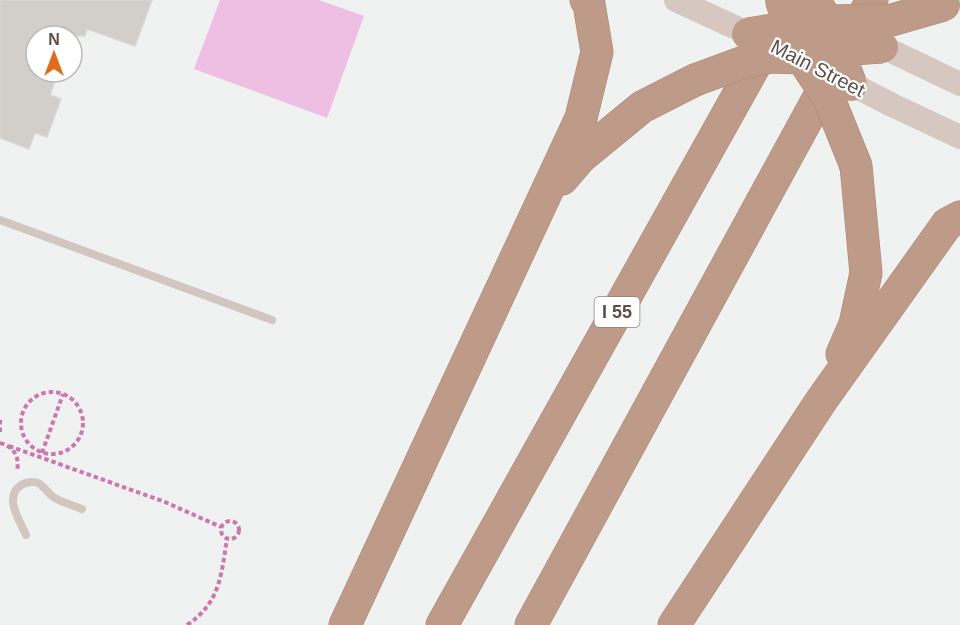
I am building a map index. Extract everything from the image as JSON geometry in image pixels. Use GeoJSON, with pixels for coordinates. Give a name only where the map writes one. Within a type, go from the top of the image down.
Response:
{"type":"FeatureCollection","features":[{"type":"Feature","properties":{"kind":"highway"},"geometry":{"type":"LineString","coordinates":[[345,625],[581,118],[597,52],[589,4],[586,0]]}},
{"type":"Feature","properties":{"kind":"highway"},"geometry":{"type":"LineString","coordinates":[[531,625],[872,0]]}},
{"type":"Feature","properties":{"kind":"highway"},"geometry":{"type":"LineString","coordinates":[[826,24],[892,20],[949,3]]}},
{"type":"Feature","properties":{"kind":"highway"},"geometry":{"type":"LineString","coordinates":[[738,29],[788,7],[882,46]]}},
{"type":"Feature","properties":{"kind":"highway"},"geometry":{"type":"LineString","coordinates":[[788,7],[802,58],[829,99],[856,166],[866,273],[855,324],[821,401]]}},
{"type":"Feature","properties":{"kind":"highway","name":"I 55"},"geometry":{"type":"LineString","coordinates":[[442,625],[788,7]]}},
{"type":"Feature","properties":{"kind":"highway"},"geometry":{"type":"LineString","coordinates":[[802,58],[826,24]]}},
{"type":"Feature","properties":{"kind":"highway"},"geometry":{"type":"LineString","coordinates":[[826,24],[851,85]]}},
{"type":"Feature","properties":{"kind":"highway"},"geometry":{"type":"LineString","coordinates":[[539,206],[581,157],[642,107],[695,80],[741,63],[771,57],[802,58]]}},
{"type":"Feature","properties":{"kind":"highway"},"geometry":{"type":"LineString","coordinates":[[674,625],[821,401],[948,224],[960,217]]}},
{"type":"Feature","properties":{"kind":"main road","name":"Main Street"},"geometry":{"type":"LineString","coordinates":[[676,0],[802,58],[851,85],[960,137]]}},
{"type":"Feature","properties":{"kind":"main road"},"geometry":{"type":"LineString","coordinates":[[882,46],[960,84]]}},
{"type":"Feature","properties":{"kind":"lane"},"geometry":{"type":"LineString","coordinates":[[0,220],[272,320]]}},
{"type":"Feature","properties":{"kind":"lane"},"geometry":{"type":"LineString","coordinates":[[26,536],[13,506],[13,495],[17,488],[26,482],[37,483],[53,497],[82,509]]}},
{"type":"Feature","properties":{"kind":"path"},"geometry":{"type":"LineString","coordinates":[[44,393],[63,394],[77,405],[81,414],[81,432],[77,440],[62,452],[42,454],[26,440],[22,432],[23,412],[34,397],[44,393]]}},
{"type":"Feature","properties":{"kind":"path"},"geometry":{"type":"LineString","coordinates":[[42,454],[63,394]]}},
{"type":"Feature","properties":{"kind":"path"},"geometry":{"type":"LineString","coordinates":[[0,420],[0,432]]}},
{"type":"Feature","properties":{"kind":"path"},"geometry":{"type":"LineString","coordinates":[[0,443],[42,454],[165,502],[221,527]]}},
{"type":"Feature","properties":{"kind":"path"},"geometry":{"type":"LineString","coordinates":[[9,446],[18,457],[17,472],[13,478]]}},
{"type":"Feature","properties":{"kind":"path"},"geometry":{"type":"LineString","coordinates":[[221,527],[228,521],[233,521],[239,528],[237,537],[227,539]]}},
{"type":"Feature","properties":{"kind":"path"},"geometry":{"type":"LineString","coordinates":[[221,527],[223,537],[227,539]]}},
{"type":"Feature","properties":{"kind":"path"},"geometry":{"type":"LineString","coordinates":[[187,625],[204,612],[212,602],[218,587],[227,539]]}},
{"type":"Feature","properties":{"kind":"shaded area"},"geometry":{"type":"Polygon","coordinates":[[[220,0],[319,0],[364,16],[327,118],[194,69],[220,0]]]}},
{"type":"Feature","properties":{"kind":"building"},"geometry":{"type":"Polygon","coordinates":[[[0,0],[152,0],[135,46],[87,29],[84,36],[84,24],[24,24],[24,84],[54,84],[50,95],[61,99],[47,137],[35,133],[29,149],[0,138],[0,0]]]}}]}
